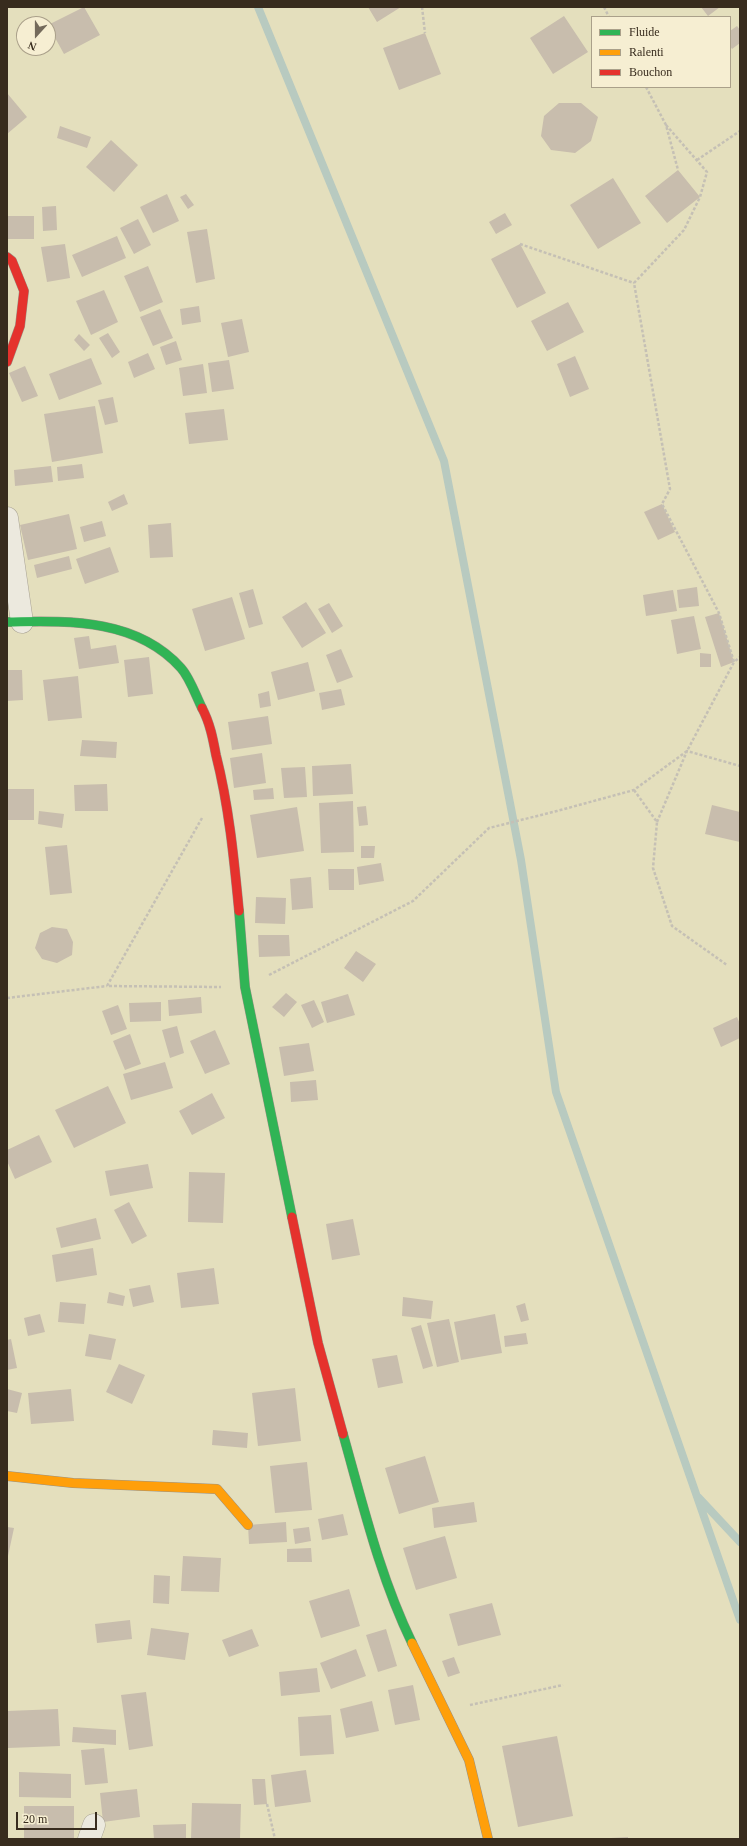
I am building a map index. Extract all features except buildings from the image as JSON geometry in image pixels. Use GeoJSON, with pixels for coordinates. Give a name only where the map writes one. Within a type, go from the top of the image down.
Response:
{"type":"FeatureCollection","features":[{"type":"Feature","properties":{"kind":"street"},"geometry":{"type":"LineString","coordinates":[[7,257],[12,261],[24,290],[20,326],[7,362]]}},
{"type":"Feature","properties":{"kind":"street"},"geometry":{"type":"LineString","coordinates":[[7,518],[15,622],[62,621],[102,626],[134,634],[163,651],[182,668],[208,720],[223,782],[234,857],[246,987],[313,1320],[324,1366],[377,1557],[395,1608],[446,1710],[469,1760],[488,1839]]}},
{"type":"Feature","properties":{"kind":"street"},"geometry":{"type":"LineString","coordinates":[[7,1476],[74,1483],[217,1489],[248,1524]]}},
{"type":"Feature","properties":{"kind":"path"},"geometry":{"type":"LineString","coordinates":[[422,7],[426,33]]}},
{"type":"Feature","properties":{"kind":"path"},"geometry":{"type":"LineString","coordinates":[[604,7],[608,16]]}},
{"type":"Feature","properties":{"kind":"path"},"geometry":{"type":"LineString","coordinates":[[647,88],[666,125],[678,170]]}},
{"type":"Feature","properties":{"kind":"path"},"geometry":{"type":"LineString","coordinates":[[634,283],[684,230],[700,197],[707,172],[666,125]]}},
{"type":"Feature","properties":{"kind":"path"},"geometry":{"type":"LineString","coordinates":[[697,160],[740,131]]}},
{"type":"Feature","properties":{"kind":"path"},"geometry":{"type":"LineString","coordinates":[[520,244],[634,283]]}},
{"type":"Feature","properties":{"kind":"path"},"geometry":{"type":"LineString","coordinates":[[634,283],[670,488],[662,504],[719,613],[734,662]]}},
{"type":"Feature","properties":{"kind":"path"},"geometry":{"type":"LineString","coordinates":[[727,965],[672,926],[653,868],[656,822],[687,751],[734,662],[740,658]]}},
{"type":"Feature","properties":{"kind":"path"},"geometry":{"type":"LineString","coordinates":[[687,751],[740,766]]}},
{"type":"Feature","properties":{"kind":"path"},"geometry":{"type":"LineString","coordinates":[[7,998],[107,986],[246,987],[413,900],[489,828],[634,790],[687,751]]}},
{"type":"Feature","properties":{"kind":"path"},"geometry":{"type":"LineString","coordinates":[[634,790],[656,822]]}},
{"type":"Feature","properties":{"kind":"path"},"geometry":{"type":"LineString","coordinates":[[107,986],[204,816]]}},
{"type":"Feature","properties":{"kind":"path"},"geometry":{"type":"LineString","coordinates":[[446,1710],[563,1685]]}},
{"type":"Feature","properties":{"kind":"path"},"geometry":{"type":"LineString","coordinates":[[266,1804],[275,1839]]}},
{"type":"Feature","properties":{"kind":"shaded area"},"geometry":{"type":"Polygon","coordinates":[[[7,7],[740,7],[740,1839],[7,1839],[7,7]]]}},
{"type":"Feature","properties":{"kind":"waterway"},"geometry":{"type":"LineString","coordinates":[[258,7],[444,461],[521,860],[556,1092],[740,1620]]}},
{"type":"Feature","properties":{"kind":"waterway"},"geometry":{"type":"LineString","coordinates":[[698,1497],[740,1542]]}},
{"type":"Feature","properties":{"kind":"traffic: fast"},"geometry":{"type":"LineString","coordinates":[[7,622],[54,622],[100,626],[122,631],[143,640],[163,652],[181,668],[190,682],[202,708]]}},
{"type":"Feature","properties":{"kind":"traffic: fast"},"geometry":{"type":"LineString","coordinates":[[239,911],[245,987],[292,1217]]}},
{"type":"Feature","properties":{"kind":"traffic: fast"},"geometry":{"type":"LineString","coordinates":[[343,1434],[381,1567],[412,1643]]}},
{"type":"Feature","properties":{"kind":"traffic: slow"},"geometry":{"type":"LineString","coordinates":[[7,1476],[73,1483],[217,1489],[248,1525]]}},
{"type":"Feature","properties":{"kind":"traffic: slow"},"geometry":{"type":"LineString","coordinates":[[412,1643],[469,1760],[488,1839]]}},
{"type":"Feature","properties":{"kind":"traffic: jam"},"geometry":{"type":"LineString","coordinates":[[7,257],[12,261],[24,291],[20,326],[7,362]]}},
{"type":"Feature","properties":{"kind":"traffic: jam"},"geometry":{"type":"LineString","coordinates":[[202,708],[211,731],[221,774],[228,813],[239,911]]}},
{"type":"Feature","properties":{"kind":"traffic: jam"},"geometry":{"type":"LineString","coordinates":[[292,1217],[318,1343],[343,1434]]}}]}
